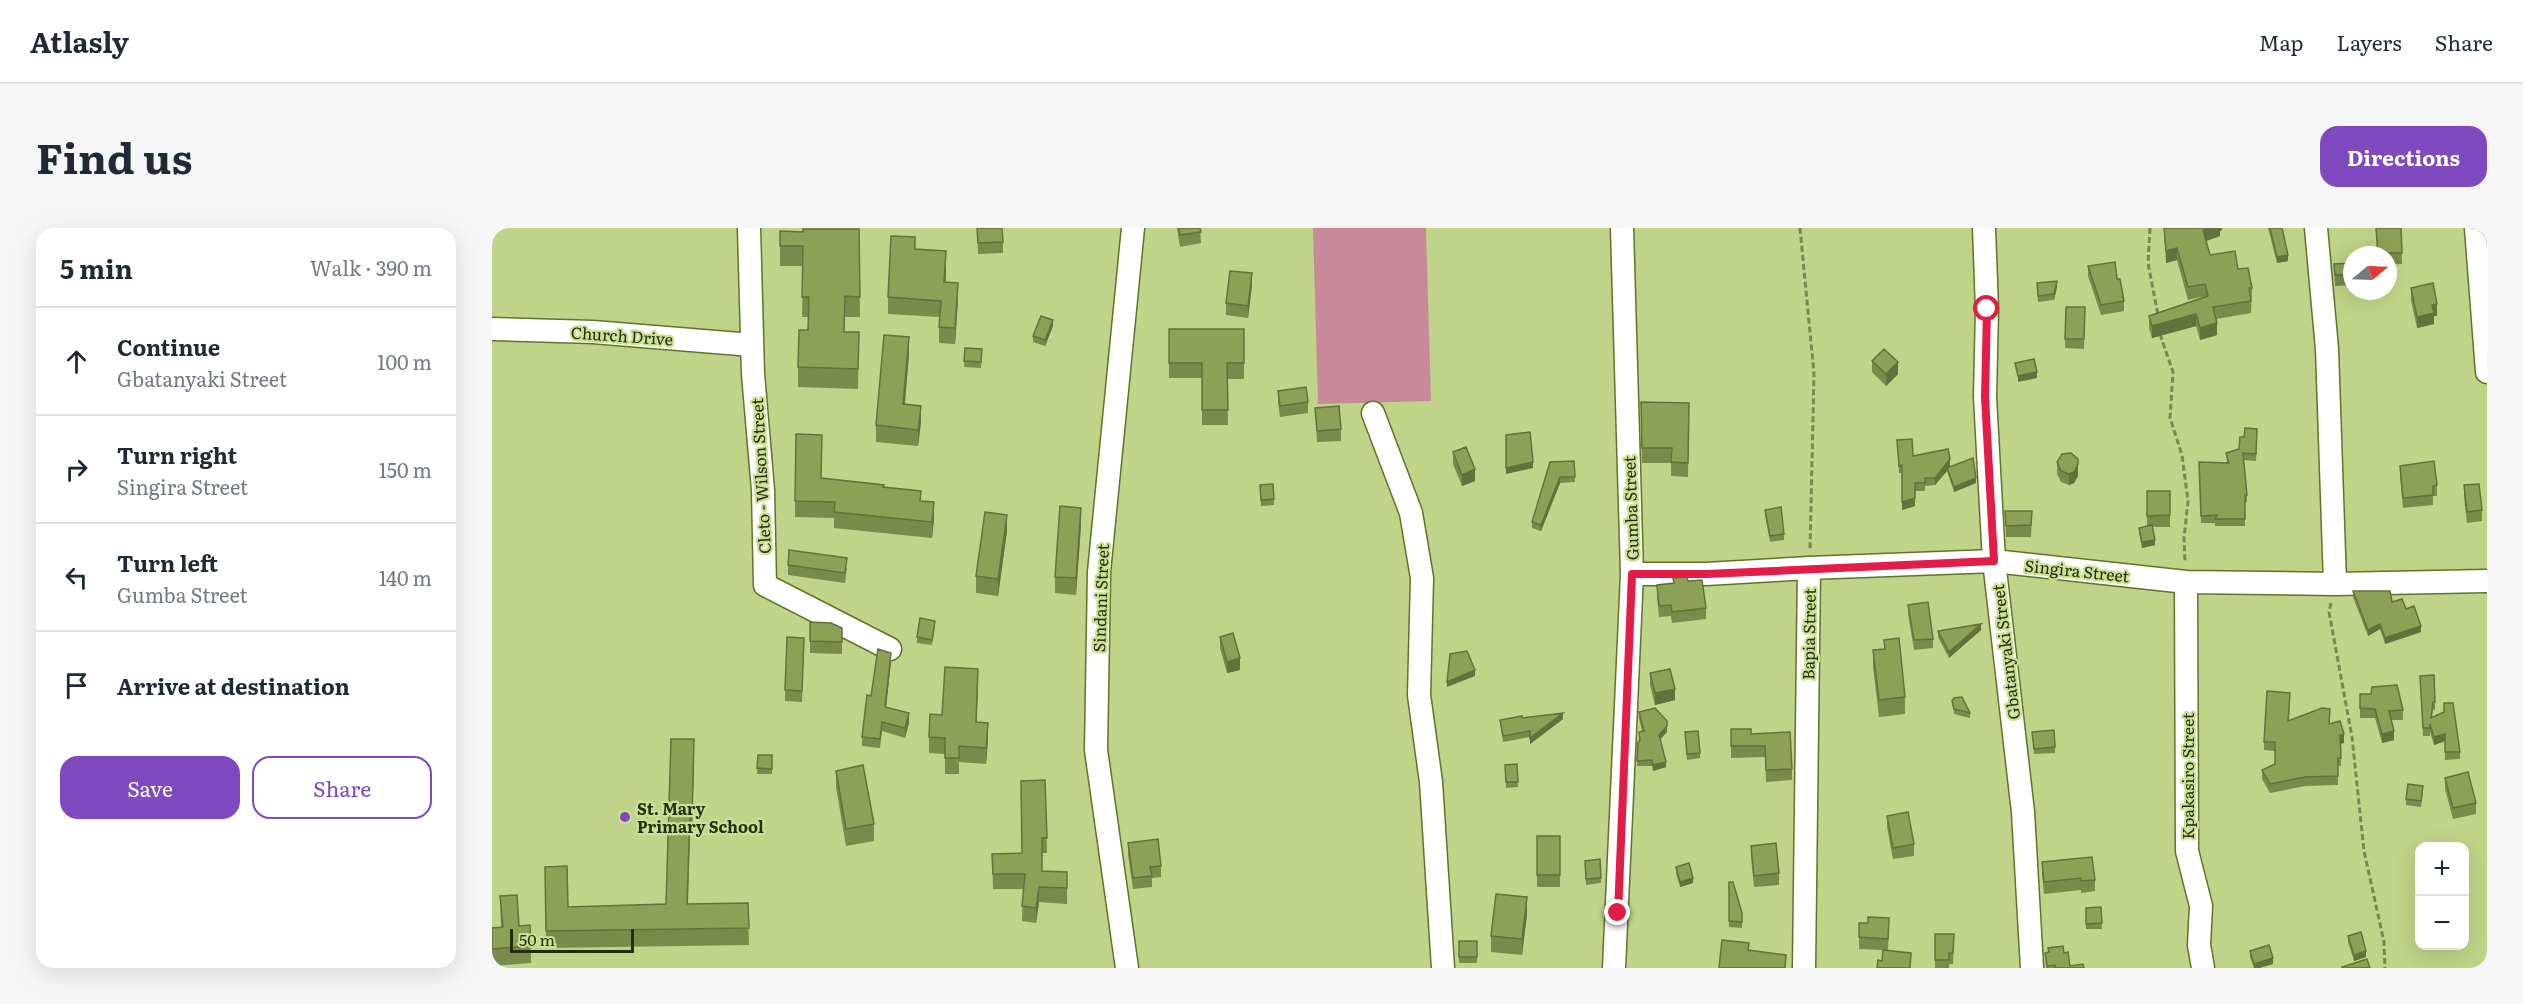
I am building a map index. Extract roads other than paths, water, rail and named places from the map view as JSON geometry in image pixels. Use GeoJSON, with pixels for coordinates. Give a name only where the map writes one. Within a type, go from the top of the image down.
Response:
{"type":"FeatureCollection","features":[{"type":"Feature","properties":{"kind":"street","name":"Cleto - Wilson Street"},"geometry":{"type":"LineString","coordinates":[[749,228],[752,345],[763,490],[765,585],[890,648]]}},
{"type":"Feature","properties":{"kind":"street","name":"Sindani Street"},"geometry":{"type":"LineString","coordinates":[[1127,968],[1096,750],[1099,572],[1133,228]]}},
{"type":"Feature","properties":{"kind":"street","name":"Gumba Street"},"geometry":{"type":"LineString","coordinates":[[1614,968],[1632,574],[1622,228]]}},
{"type":"Feature","properties":{"kind":"street","name":"Gbatanyaki Street"},"geometry":{"type":"LineString","coordinates":[[1984,228],[1987,309],[1985,397],[1994,561],[2024,812],[2032,968]]}},
{"type":"Feature","properties":{"kind":"street"},"geometry":{"type":"LineString","coordinates":[[2316,228],[2327,349],[2335,584]]}},
{"type":"Feature","properties":{"kind":"street"},"geometry":{"type":"LineString","coordinates":[[2476,228],[2487,372]]}},
{"type":"Feature","properties":{"kind":"street","name":"Church Drive"},"geometry":{"type":"LineString","coordinates":[[492,329],[593,332],[752,345]]}},
{"type":"Feature","properties":{"kind":"street"},"geometry":{"type":"LineString","coordinates":[[1373,413],[1411,513],[1422,578],[1419,695],[1431,782],[1443,968]]}},
{"type":"Feature","properties":{"kind":"street","name":"Singira Street"},"geometry":{"type":"LineString","coordinates":[[1632,574],[1706,574],[1994,561],[2186,582],[2335,584],[2487,581]]}},
{"type":"Feature","properties":{"kind":"street","name":"Bapia Street"},"geometry":{"type":"LineString","coordinates":[[1804,968],[1809,568]]}},
{"type":"Feature","properties":{"kind":"street","name":"Kpakasiro Street"},"geometry":{"type":"LineString","coordinates":[[2186,582],[2187,851],[2201,906],[2199,945],[2203,968]]}},
{"type":"Feature","properties":{"kind":"place","name":"St. Mary Primary School"},"geometry":{"type":"Point","coordinates":[625,817]}}]}
